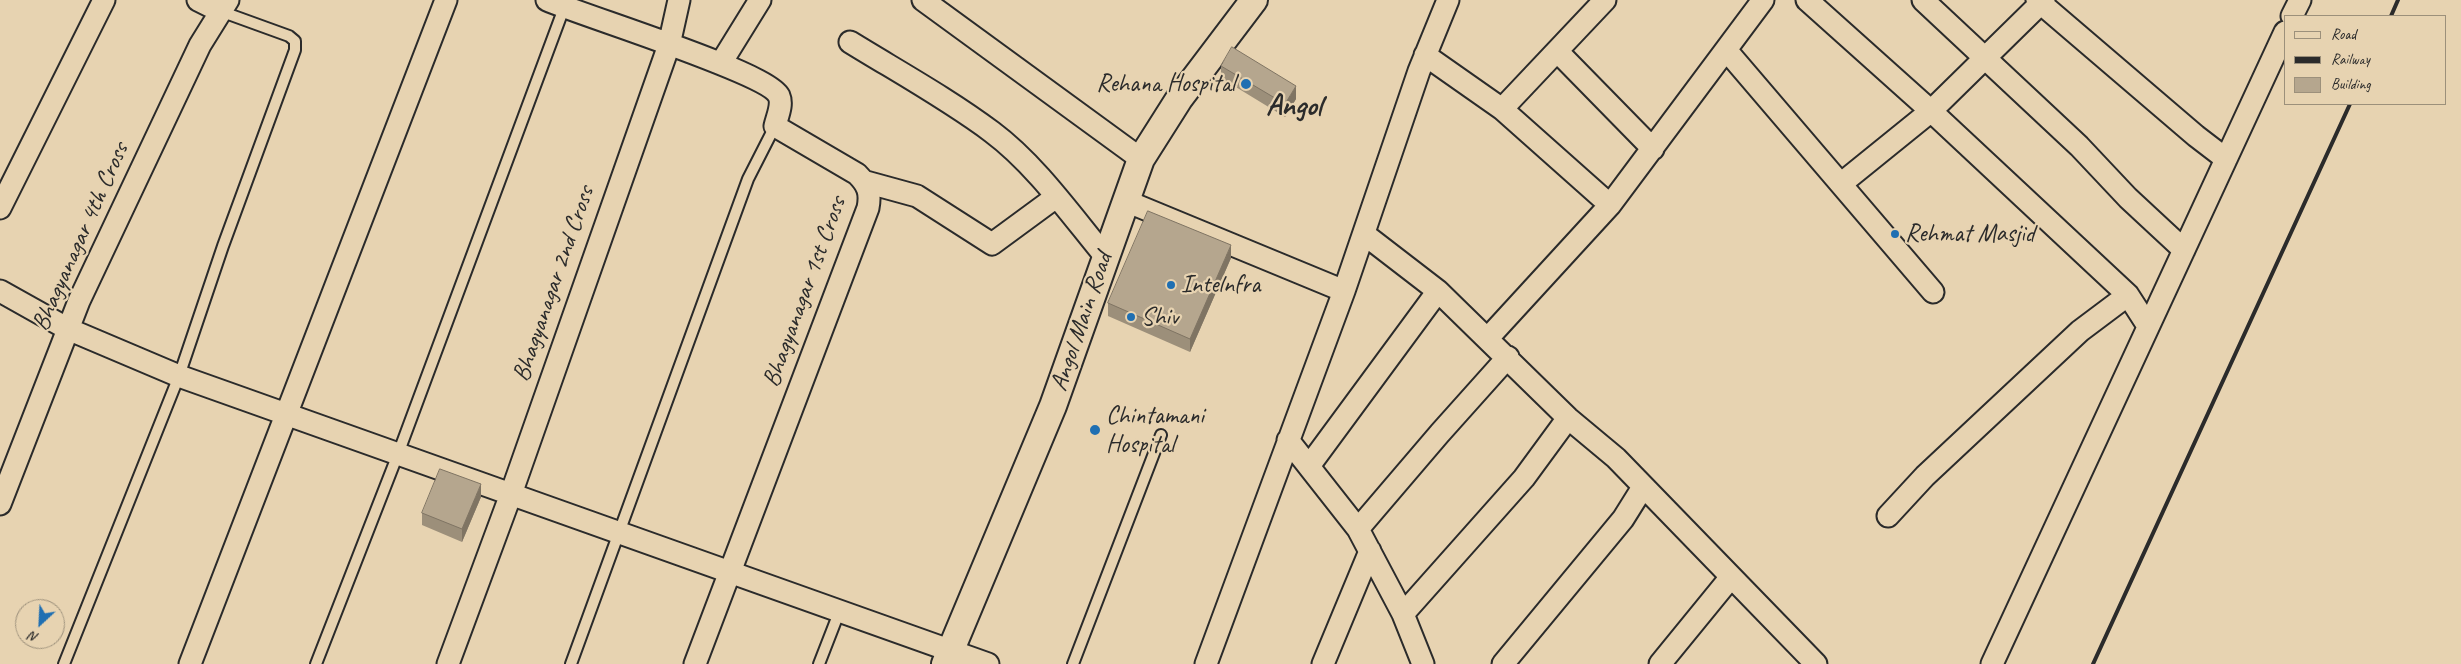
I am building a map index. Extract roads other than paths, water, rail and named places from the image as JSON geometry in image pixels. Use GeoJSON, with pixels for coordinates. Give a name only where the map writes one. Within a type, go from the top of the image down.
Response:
{"type":"FeatureCollection","features":[{"type":"Feature","properties":{"kind":"street"},"geometry":{"type":"LineString","coordinates":[[0,208],[104,0]]}},
{"type":"Feature","properties":{"kind":"street"},"geometry":{"type":"LineString","coordinates":[[198,0],[224,5]]}},
{"type":"Feature","properties":{"kind":"street"},"geometry":{"type":"LineString","coordinates":[[190,664],[446,0]]}},
{"type":"Feature","properties":{"kind":"street","name":"Bhagyanagar 2nd Cross"},"geometry":{"type":"LineString","coordinates":[[448,664],[511,494],[669,44],[679,0]]}},
{"type":"Feature","properties":{"kind":"street"},"geometry":{"type":"LineString","coordinates":[[721,63],[760,0]]}},
{"type":"Feature","properties":{"kind":"street"},"geometry":{"type":"LineString","coordinates":[[924,0],[1141,159]]}},
{"type":"Feature","properties":{"kind":"street","name":"Angol Main Road"},"geometry":{"type":"LineString","coordinates":[[947,656],[1053,406],[1141,159],[1180,99],[1254,0]]}},
{"type":"Feature","properties":{"kind":"street"},"geometry":{"type":"LineString","coordinates":[[1206,664],[1344,291],[1425,55],[1448,0]]}},
{"type":"Feature","properties":{"kind":"street"},"geometry":{"type":"LineString","coordinates":[[1502,109],[1605,0]]}},
{"type":"Feature","properties":{"kind":"street"},"geometry":{"type":"LineString","coordinates":[[1488,338],[1610,205],[1763,0]]}},
{"type":"Feature","properties":{"kind":"street"},"geometry":{"type":"LineString","coordinates":[[1807,0],[1931,111],[2128,295],[2148,326]]}},
{"type":"Feature","properties":{"kind":"street"},"geometry":{"type":"LineString","coordinates":[[1923,0],[2079,146],[2128,198],[2184,250]]}},
{"type":"Feature","properties":{"kind":"street"},"geometry":{"type":"LineString","coordinates":[[2292,15],[2300,0]]}},
{"type":"Feature","properties":{"kind":"street"},"geometry":{"type":"LineString","coordinates":[[1842,184],[1931,111],[2040,1],[2196,136],[2226,159]]}},
{"type":"Feature","properties":{"kind":"street"},"geometry":{"type":"LineString","coordinates":[[560,3],[721,63],[771,89],[779,96],[780,106],[775,126]]}},
{"type":"Feature","properties":{"kind":"street","name":"Bhagyanagar 4th Cross"},"geometry":{"type":"LineString","coordinates":[[0,504],[79,301],[191,62],[224,5]]}},
{"type":"Feature","properties":{"kind":"street"},"geometry":{"type":"LineString","coordinates":[[1992,664],[2284,34]]}},
{"type":"Feature","properties":{"kind":"street"},"geometry":{"type":"LineString","coordinates":[[850,42],[993,132],[1020,157],[1056,196],[1105,256]]}},
{"type":"Feature","properties":{"kind":"street"},"geometry":{"type":"LineString","coordinates":[[1727,50],[1933,292]]}},
{"type":"Feature","properties":{"kind":"street"},"geometry":{"type":"LineString","coordinates":[[1557,51],[1653,149]]}},
{"type":"Feature","properties":{"kind":"street"},"geometry":{"type":"LineString","coordinates":[[1425,55],[1502,109],[1610,205]]}},
{"type":"Feature","properties":{"kind":"street","name":"Bhagyanagar 1st Cross"},"geometry":{"type":"LineString","coordinates":[[695,664],[868,208],[870,196],[866,182],[857,174],[775,126]]}},
{"type":"Feature","properties":{"kind":"street"},"geometry":{"type":"LineString","coordinates":[[866,182],[917,196],[992,244],[1056,196]]}},
{"type":"Feature","properties":{"kind":"street"},"geometry":{"type":"LineString","coordinates":[[1126,201],[1344,291]]}},
{"type":"Feature","properties":{"kind":"street"},"geometry":{"type":"LineString","coordinates":[[1364,234],[1438,291],[1508,357],[1568,418],[1616,458],[1816,664]]}},
{"type":"Feature","properties":{"kind":"street"},"geometry":{"type":"LineString","coordinates":[[0,290],[68,329],[179,376],[840,610],[947,656],[988,664]]}},
{"type":"Feature","properties":{"kind":"street"},"geometry":{"type":"LineString","coordinates":[[1309,466],[1438,291]]}},
{"type":"Feature","properties":{"kind":"street"},"geometry":{"type":"LineString","coordinates":[[1888,516],[1924,476],[2080,331],[2128,295]]}},
{"type":"Feature","properties":{"kind":"street"},"geometry":{"type":"LineString","coordinates":[[1358,529],[1508,357]]}},
{"type":"Feature","properties":{"kind":"street"},"geometry":{"type":"LineString","coordinates":[[1404,614],[1524,478],[1568,418]]}},
{"type":"Feature","properties":{"kind":"street"},"geometry":{"type":"LineString","coordinates":[[1288,440],[1358,529],[1404,614],[1423,664]]}},
{"type":"Feature","properties":{"kind":"street"},"geometry":{"type":"LineString","coordinates":[[1503,664],[1623,519],[1643,487]]}},
{"type":"Feature","properties":{"kind":"street"},"geometry":{"type":"LineString","coordinates":[[1323,664],[1370,551]]}},
{"type":"Feature","properties":{"kind":"street"},"geometry":{"type":"LineString","coordinates":[[1660,664],[1732,577]]}},
{"type":"Feature","properties":{"kind":"lane"},"geometry":{"type":"LineString","coordinates":[[316,664],[398,454],[560,3]]}},
{"type":"Feature","properties":{"kind":"lane"},"geometry":{"type":"LineString","coordinates":[[64,664],[179,376],[223,246],[295,50],[295,41],[290,36],[224,5]]}},
{"type":"Feature","properties":{"kind":"lane"},"geometry":{"type":"LineString","coordinates":[[571,664],[748,179],[775,126]]}},
{"type":"Feature","properties":{"kind":"lane"},"geometry":{"type":"LineString","coordinates":[[1073,664],[1161,435]]}},
{"type":"Feature","properties":{"kind":"lane"},"geometry":{"type":"LineString","coordinates":[[820,664],[840,610]]}},
{"type":"Feature","properties":{"kind":"railway"},"geometry":{"type":"LineString","coordinates":[[2391,15],[2398,0]]}},
{"type":"Feature","properties":{"kind":"railway"},"geometry":{"type":"LineString","coordinates":[[2093,664],[2350,105]]}},
{"type":"Feature","properties":{"kind":"place","name":"Rehana Hospital"},"geometry":{"type":"Point","coordinates":[1246,84]}},
{"type":"Feature","properties":{"kind":"place","name":"Rehmat Masjid"},"geometry":{"type":"Point","coordinates":[1895,234]}},
{"type":"Feature","properties":{"kind":"place","name":"Intelnfra"},"geometry":{"type":"Point","coordinates":[1171,285]}},
{"type":"Feature","properties":{"kind":"place","name":"Shiv"},"geometry":{"type":"Point","coordinates":[1131,317]}},
{"type":"Feature","properties":{"kind":"place","name":"Chintamani Hospital"},"geometry":{"type":"Point","coordinates":[1095,430]}},
{"type":"Feature","properties":{"kind":"district","name":"Angol"},"geometry":{"type":"Point","coordinates":[1294,107]}}]}
